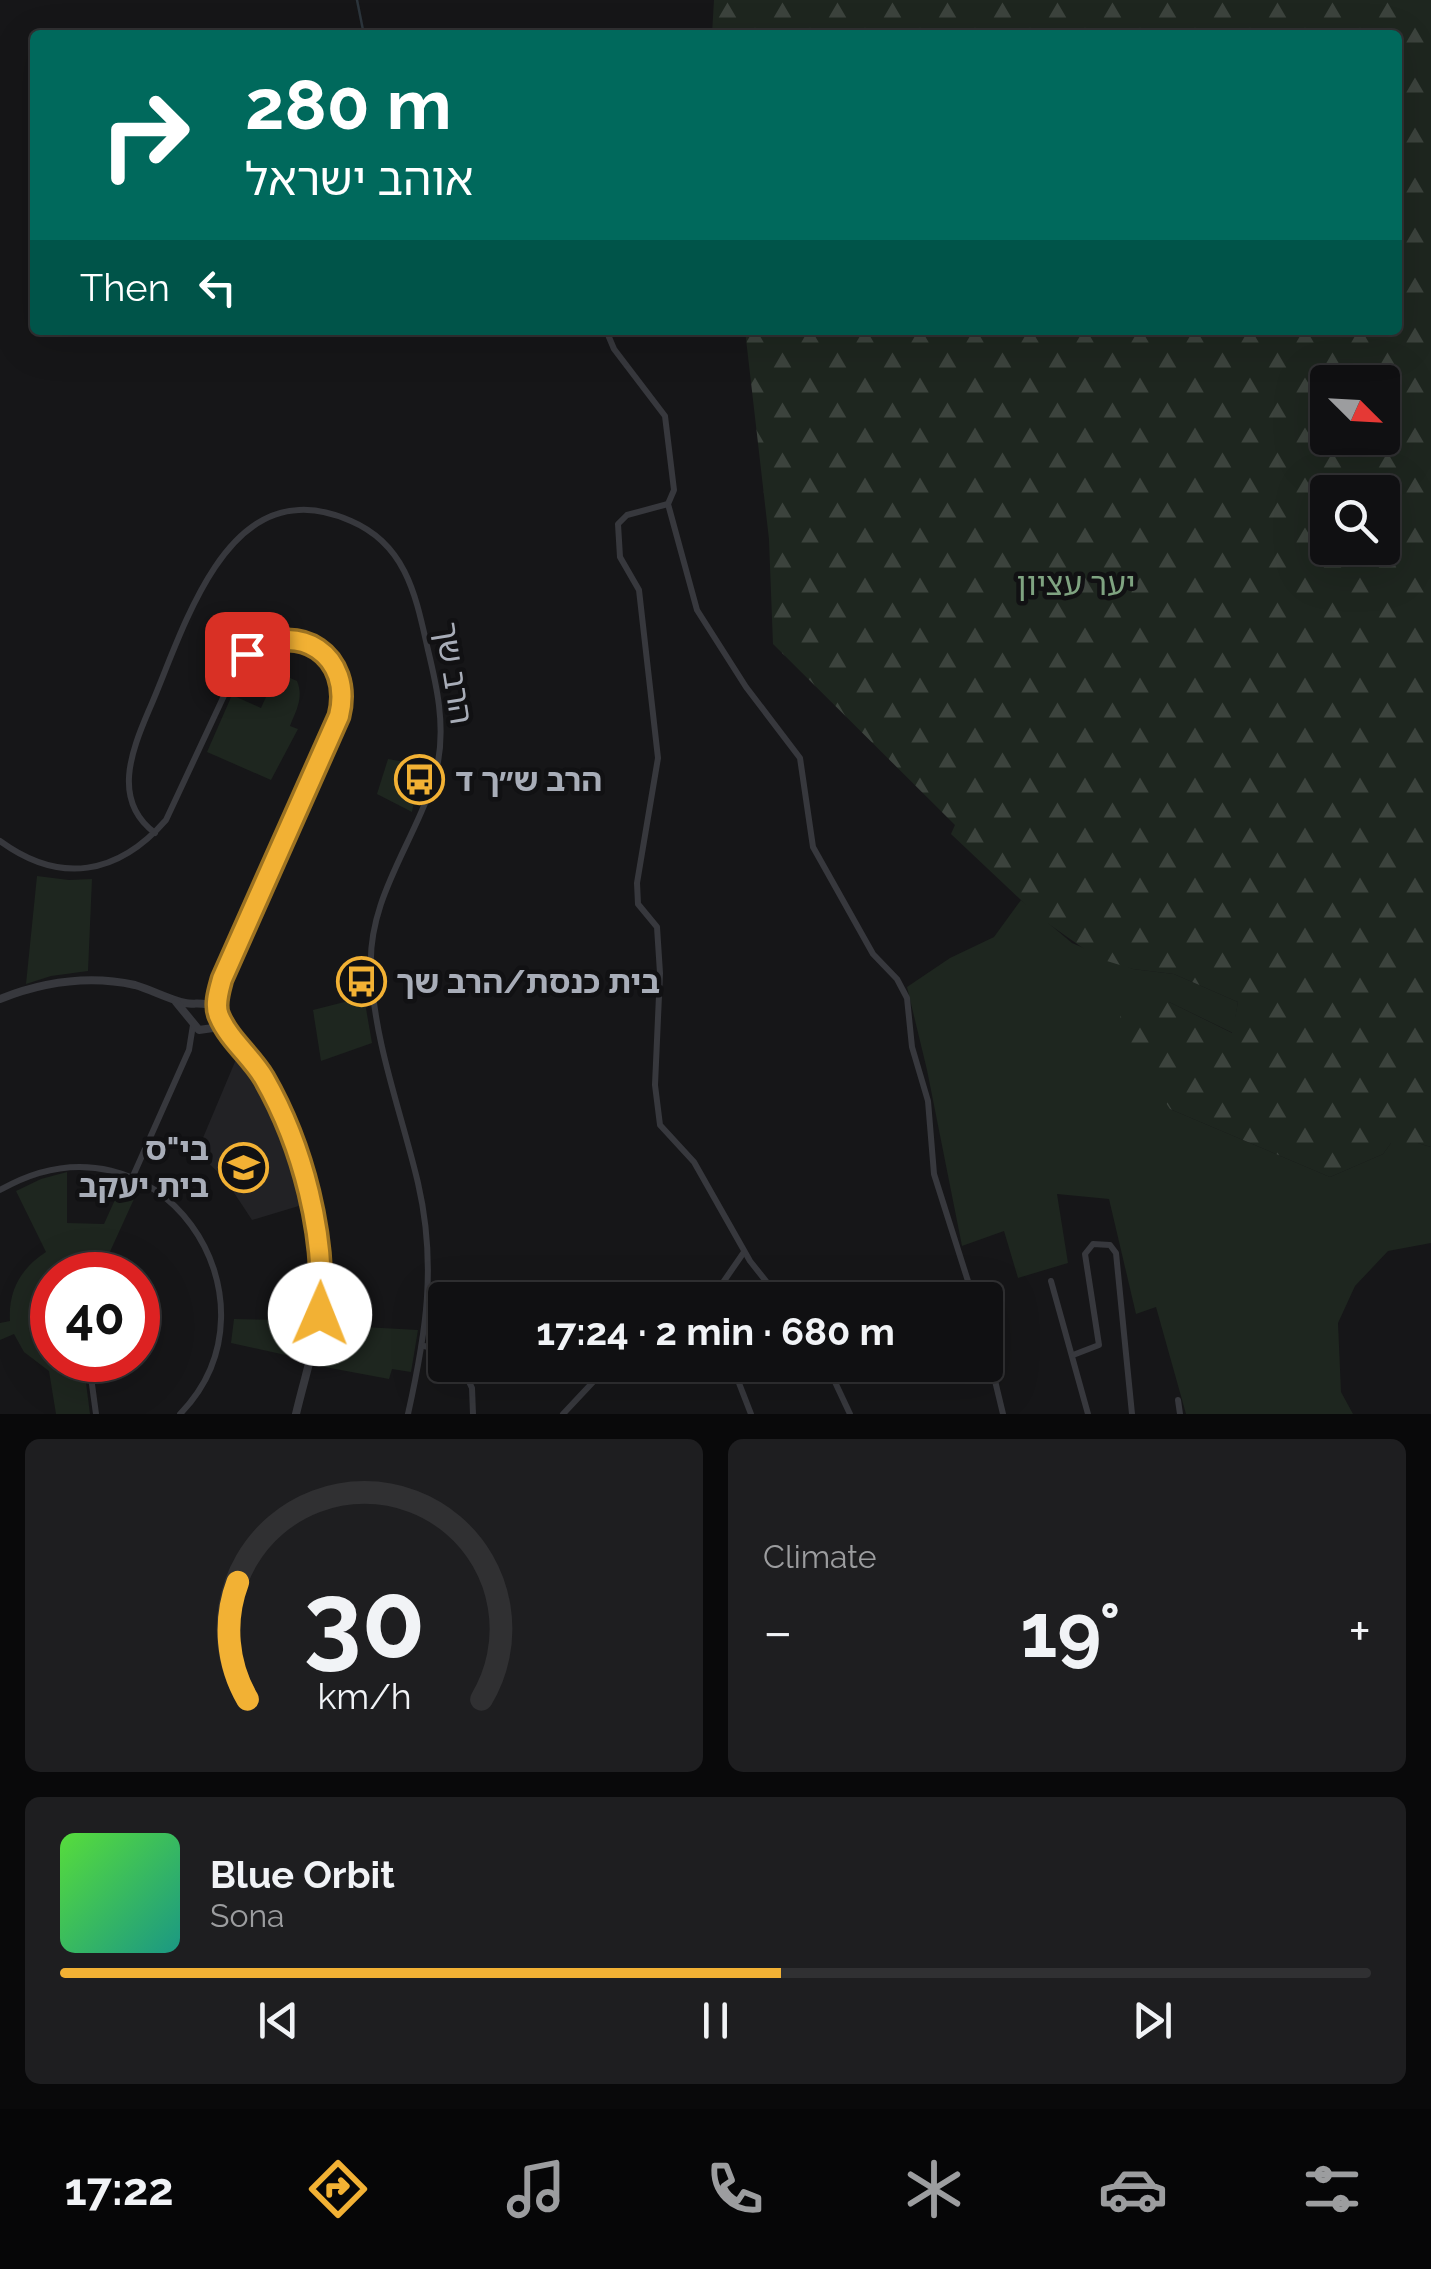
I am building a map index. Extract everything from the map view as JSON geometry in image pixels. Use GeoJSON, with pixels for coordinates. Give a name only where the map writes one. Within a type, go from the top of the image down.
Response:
{"type":"FeatureCollection","features":[{"type":"Feature","properties":{"kind":"street"},"geometry":{"type":"LineString","coordinates":[[608,335],[665,416],[674,490],[668,504],[697,610],[746,687],[800,758],[814,846],[874,954],[907,998],[912,1047],[928,1101],[934,1174],[968,1282]]}},
{"type":"Feature","properties":{"kind":"street"},"geometry":{"type":"LineString","coordinates":[[668,504],[627,515],[618,524],[620,557],[639,590],[658,758],[636,884],[638,904],[657,928],[660,973],[655,1085],[660,1125],[694,1162],[744,1252],[768,1282]]}},
{"type":"Feature","properties":{"kind":"street","name":"הרב שך"},"geometry":{"type":"LineString","coordinates":[[155,833],[138,816],[129,796],[132,754],[204,587],[222,555],[258,522],[287,511],[339,516],[377,536],[400,561],[414,591],[436,681],[440,718],[434,775],[383,898],[370,965],[380,1040],[424,1218],[429,1298],[424,1346],[408,1414]]}},
{"type":"Feature","properties":{"kind":"street"},"geometry":{"type":"LineString","coordinates":[[0,841],[32,860],[62,868],[117,861],[155,833],[180,796],[236,670],[247,654],[278,639],[294,640],[324,653],[342,680],[344,698],[339,716],[222,979],[203,1004],[194,1008],[194,1034],[189,1050],[133,1176]]}},
{"type":"Feature","properties":{"kind":"street"},"geometry":{"type":"LineString","coordinates":[[189,1050],[195,1040],[215,1026],[222,979]]}},
{"type":"Feature","properties":{"kind":"street"},"geometry":{"type":"LineString","coordinates":[[0,999],[41,986],[80,980],[123,983],[203,1004],[217,1013],[260,1072],[296,1153],[318,1238],[322,1271],[320,1314],[296,1414]]}},
{"type":"Feature","properties":{"kind":"street"},"geometry":{"type":"LineString","coordinates":[[168,997],[198,1030],[222,1034],[242,1049]]}},
{"type":"Feature","properties":{"kind":"street"},"geometry":{"type":"LineString","coordinates":[[0,1190],[24,1177],[63,1166],[98,1167],[133,1176],[164,1194],[188,1219],[206,1251],[216,1282],[220,1323],[214,1355],[198,1393],[180,1414]]}},
{"type":"Feature","properties":{"kind":"street"},"geometry":{"type":"LineString","coordinates":[[1073,1354],[1099,1344],[1085,1254],[1093,1244],[1110,1244],[1116,1253],[1132,1414]]}},
{"type":"Feature","properties":{"kind":"street"},"geometry":{"type":"LineString","coordinates":[[723,1282],[744,1252]]}},
{"type":"Feature","properties":{"kind":"street"},"geometry":{"type":"LineString","coordinates":[[1051,1281],[1088,1414]]}},
{"type":"Feature","properties":{"kind":"street"},"geometry":{"type":"LineString","coordinates":[[424,1346],[428,1347]]}},
{"type":"Feature","properties":{"kind":"street"},"geometry":{"type":"LineString","coordinates":[[92,1382],[96,1414]]}},
{"type":"Feature","properties":{"kind":"street"},"geometry":{"type":"LineString","coordinates":[[469,1382],[472,1414]]}},
{"type":"Feature","properties":{"kind":"street"},"geometry":{"type":"LineString","coordinates":[[563,1414],[593,1382]]}},
{"type":"Feature","properties":{"kind":"street"},"geometry":{"type":"LineString","coordinates":[[738,1382],[750,1414]]}},
{"type":"Feature","properties":{"kind":"street"},"geometry":{"type":"LineString","coordinates":[[835,1382],[850,1414]]}},
{"type":"Feature","properties":{"kind":"street"},"geometry":{"type":"LineString","coordinates":[[995,1382],[1003,1414]]}},
{"type":"Feature","properties":{"kind":"street"},"geometry":{"type":"LineString","coordinates":[[1178,1400],[1180,1414]]}},
{"type":"Feature","properties":{"kind":"shaded area"},"geometry":{"type":"Polygon","coordinates":[[[237,1057],[272,1115],[302,1205],[252,1220],[225,1179],[197,1152],[237,1057]]]}},
{"type":"Feature","properties":{"kind":"green space","name":"יער עציון"},"geometry":{"type":"Polygon","coordinates":[[[714,0],[1431,0],[1431,1147],[1391,1143],[1383,1154],[1330,1177],[1170,1109],[1118,1030],[1124,996],[1169,1002],[1232,1033],[1238,1002],[1174,974],[1133,969],[1097,958],[1039,917],[951,834],[955,825],[773,644],[769,539],[746,335],[1402,335],[1402,30],[712,30],[714,0]]]}},
{"type":"Feature","properties":{"kind":"green space"},"geometry":{"type":"Polygon","coordinates":[[[288,677],[297,681],[299,687],[290,726],[298,729],[271,780],[207,752],[232,695],[261,708],[271,686],[288,677]]]}},
{"type":"Feature","properties":{"kind":"green space"},"geometry":{"type":"Polygon","coordinates":[[[388,759],[421,765],[412,812],[377,794],[388,759]]]}},
{"type":"Feature","properties":{"kind":"green space"},"geometry":{"type":"Polygon","coordinates":[[[37,876],[92,879],[88,971],[26,984],[37,876]]]}},
{"type":"Feature","properties":{"kind":"green space"},"geometry":{"type":"Polygon","coordinates":[[[1021,900],[1072,943],[1133,969],[1174,974],[1238,1002],[1233,1033],[1169,1002],[1170,1109],[1330,1177],[1383,1154],[1391,1143],[1431,1147],[1431,1243],[1388,1251],[1355,1286],[1338,1323],[1341,1392],[1353,1414],[1186,1414],[1156,1307],[1136,1314],[1109,1199],[1057,1194],[1068,1263],[1018,1278],[1004,1231],[962,1246],[907,987],[950,958],[994,937],[1021,900]]]}},
{"type":"Feature","properties":{"kind":"green space"},"geometry":{"type":"Polygon","coordinates":[[[364,997],[372,1043],[321,1061],[313,1010],[364,997]]]}},
{"type":"Feature","properties":{"kind":"green space"},"geometry":{"type":"Polygon","coordinates":[[[67,1172],[67,1223],[104,1224],[123,1182],[139,1188],[110,1252],[46,1252],[16,1191],[67,1172]]]}},
{"type":"Feature","properties":{"kind":"green space"},"geometry":{"type":"Polygon","coordinates":[[[30,1265],[30,1357],[14,1334],[0,1340],[0,1323],[10,1321],[11,1300],[30,1265]]]}},
{"type":"Feature","properties":{"kind":"green space"},"geometry":{"type":"Polygon","coordinates":[[[234,1319],[287,1320],[286,1332],[305,1336],[299,1358],[231,1343],[234,1319]]]}},
{"type":"Feature","properties":{"kind":"green space"},"geometry":{"type":"Polygon","coordinates":[[[327,1325],[418,1330],[411,1372],[392,1369],[389,1379],[314,1365],[327,1325]]]}},
{"type":"Feature","properties":{"kind":"green space"},"geometry":{"type":"Polygon","coordinates":[[[51,1382],[86,1382],[90,1414],[56,1414],[51,1382]]]}},
{"type":"Feature","properties":{"kind":"waterway"},"geometry":{"type":"LineString","coordinates":[[357,0],[363,30]]}},
{"type":"Feature","properties":{"kind":"place","name":"הרב ש״ך ד"},"geometry":{"type":"Point","coordinates":[420,780]}},
{"type":"Feature","properties":{"kind":"place","name":"בית כנסת/הרב שך"},"geometry":{"type":"Point","coordinates":[361,982]}},
{"type":"Feature","properties":{"kind":"place","name":"בי\"ס בית יעקב"},"geometry":{"type":"Point","coordinates":[244,1167]}},
{"type":"Feature","properties":{"kind":"route"},"geometry":{"type":"LineString","coordinates":[[247,654],[278,639],[310,644],[335,666],[344,698],[222,979],[216,1010],[224,1027],[270,1088],[296,1153],[318,1238],[322,1271],[320,1314]]}}]}
